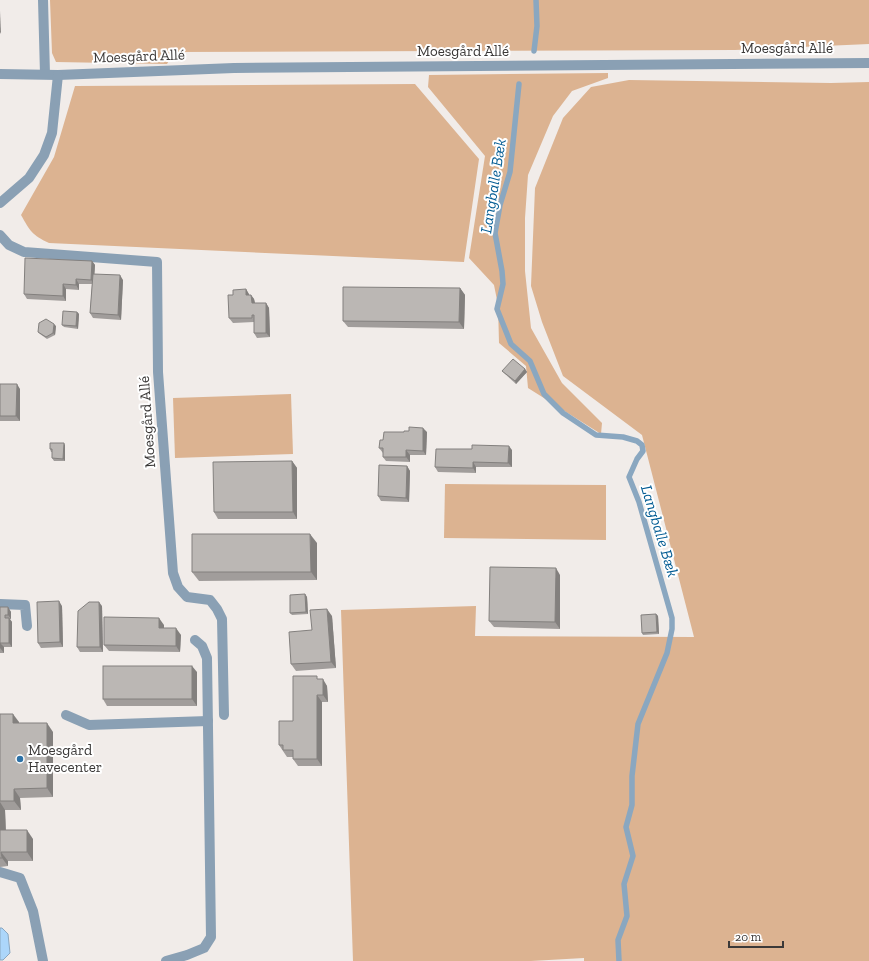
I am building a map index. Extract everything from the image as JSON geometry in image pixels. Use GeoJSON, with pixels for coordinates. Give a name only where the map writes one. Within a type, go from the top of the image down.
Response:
{"type":"FeatureCollection","features":[{"type":"Feature","properties":{"kind":"street"},"geometry":{"type":"LineString","coordinates":[[43,0],[45,74]]}},
{"type":"Feature","properties":{"kind":"street","name":"Moesgård Allé"},"geometry":{"type":"LineString","coordinates":[[0,74],[58,74],[234,68],[869,63]]}},
{"type":"Feature","properties":{"kind":"street"},"geometry":{"type":"LineString","coordinates":[[0,203],[28,178],[44,155],[52,133],[58,74]]}},
{"type":"Feature","properties":{"kind":"street","name":"Moesgård Allé"},"geometry":{"type":"LineString","coordinates":[[0,235],[9,245],[24,252],[157,262],[158,372],[173,573],[178,587],[187,597],[210,600],[222,619],[224,716]]}},
{"type":"Feature","properties":{"kind":"street"},"geometry":{"type":"LineString","coordinates":[[0,604],[24,605],[27,626]]}},
{"type":"Feature","properties":{"kind":"street"},"geometry":{"type":"LineString","coordinates":[[166,961],[204,948],[211,937],[207,658],[202,646],[195,640]]}},
{"type":"Feature","properties":{"kind":"street"},"geometry":{"type":"LineString","coordinates":[[66,715],[89,725],[208,722]]}},
{"type":"Feature","properties":{"kind":"street"},"geometry":{"type":"LineString","coordinates":[[0,872],[20,878],[33,911],[43,961]]}},
{"type":"Feature","properties":{"kind":"shaded area"},"geometry":{"type":"Polygon","coordinates":[[[50,0],[869,0],[869,44],[735,50],[174,52],[167,64],[56,62],[52,53],[50,0]]]}},
{"type":"Feature","properties":{"kind":"shaded area"},"geometry":{"type":"Polygon","coordinates":[[[608,73],[608,78],[572,91],[553,116],[528,175],[525,218],[525,271],[531,328],[562,383],[602,423],[601,434],[528,388],[526,366],[499,343],[498,305],[494,285],[469,258],[485,156],[428,87],[429,75],[608,73]]]}},
{"type":"Feature","properties":{"kind":"shaded area"},"geometry":{"type":"Polygon","coordinates":[[[629,80],[831,83],[869,82],[869,961],[584,961],[584,958],[531,961],[353,961],[341,610],[476,606],[475,636],[694,637],[642,435],[563,376],[542,322],[531,286],[535,188],[563,118],[591,87],[629,80]]]}},
{"type":"Feature","properties":{"kind":"shaded area"},"geometry":{"type":"Polygon","coordinates":[[[415,84],[479,159],[464,262],[49,243],[39,238],[32,232],[21,215],[54,157],[75,86],[415,84]]]}},
{"type":"Feature","properties":{"kind":"shaded area"},"geometry":{"type":"Polygon","coordinates":[[[291,394],[293,454],[175,458],[173,398],[291,394]]]}},
{"type":"Feature","properties":{"kind":"shaded area"},"geometry":{"type":"Polygon","coordinates":[[[445,484],[606,485],[606,540],[444,538],[445,484]]]}},
{"type":"Feature","properties":{"kind":"water"},"geometry":{"type":"Polygon","coordinates":[[[0,928],[8,934],[10,953],[3,960],[0,960],[0,928]]]}},
{"type":"Feature","properties":{"kind":"building"},"geometry":{"type":"Polygon","coordinates":[[[25,258],[92,261],[91,280],[76,279],[76,285],[63,284],[63,296],[24,294],[25,258]]]}},
{"type":"Feature","properties":{"kind":"building"},"geometry":{"type":"Polygon","coordinates":[[[93,274],[120,275],[118,315],[90,313],[93,274]]]}},
{"type":"Feature","properties":{"kind":"building"},"geometry":{"type":"Polygon","coordinates":[[[343,287],[460,288],[459,322],[343,321],[343,287]]]}},
{"type":"Feature","properties":{"kind":"building"},"geometry":{"type":"Polygon","coordinates":[[[246,289],[246,295],[251,295],[252,303],[266,303],[266,333],[254,333],[254,315],[252,315],[252,318],[229,318],[228,295],[233,295],[233,290],[246,289]]]}},
{"type":"Feature","properties":{"kind":"building"},"geometry":{"type":"Polygon","coordinates":[[[63,311],[77,312],[76,326],[62,325],[63,311]]]}},
{"type":"Feature","properties":{"kind":"building"},"geometry":{"type":"Polygon","coordinates":[[[46,319],[54,324],[53,333],[46,337],[38,332],[39,323],[46,319]]]}},
{"type":"Feature","properties":{"kind":"building"},"geometry":{"type":"Polygon","coordinates":[[[513,359],[525,369],[515,381],[502,371],[513,359]]]}},
{"type":"Feature","properties":{"kind":"building"},"geometry":{"type":"Polygon","coordinates":[[[0,384],[17,384],[16,416],[0,416],[0,384]]]}},
{"type":"Feature","properties":{"kind":"building"},"geometry":{"type":"Polygon","coordinates":[[[409,427],[423,428],[423,451],[406,450],[406,457],[383,457],[383,448],[379,448],[380,440],[383,440],[384,432],[409,431],[409,427]]]}},
{"type":"Feature","properties":{"kind":"building"},"geometry":{"type":"Polygon","coordinates":[[[50,443],[64,443],[63,459],[52,458],[50,443]]]}},
{"type":"Feature","properties":{"kind":"building"},"geometry":{"type":"Polygon","coordinates":[[[472,445],[509,446],[508,463],[473,462],[473,468],[435,467],[436,449],[472,449],[472,445]]]}},
{"type":"Feature","properties":{"kind":"building"},"geometry":{"type":"Polygon","coordinates":[[[292,461],[293,512],[214,512],[213,462],[292,461]]]}},
{"type":"Feature","properties":{"kind":"building"},"geometry":{"type":"Polygon","coordinates":[[[379,465],[407,466],[406,498],[378,496],[379,465]]]}},
{"type":"Feature","properties":{"kind":"building"},"geometry":{"type":"Polygon","coordinates":[[[192,534],[310,534],[311,572],[192,572],[192,534]]]}},
{"type":"Feature","properties":{"kind":"building"},"geometry":{"type":"Polygon","coordinates":[[[490,567],[556,568],[555,622],[489,621],[490,567]]]}},
{"type":"Feature","properties":{"kind":"building"},"geometry":{"type":"Polygon","coordinates":[[[305,594],[306,612],[290,613],[290,595],[305,594]]]}},
{"type":"Feature","properties":{"kind":"building"},"geometry":{"type":"Polygon","coordinates":[[[59,601],[60,642],[38,643],[37,602],[59,601]]]}},
{"type":"Feature","properties":{"kind":"building"},"geometry":{"type":"Polygon","coordinates":[[[89,602],[99,602],[100,647],[77,647],[78,611],[89,602]]]}},
{"type":"Feature","properties":{"kind":"building"},"geometry":{"type":"Polygon","coordinates":[[[0,607],[8,607],[8,615],[5,615],[5,618],[9,618],[9,643],[0,643],[0,607]]]}},
{"type":"Feature","properties":{"kind":"building"},"geometry":{"type":"Polygon","coordinates":[[[327,609],[331,662],[291,664],[289,632],[312,630],[310,610],[327,609]]]}},
{"type":"Feature","properties":{"kind":"building"},"geometry":{"type":"Polygon","coordinates":[[[656,614],[657,632],[642,633],[641,615],[656,614]]]}},
{"type":"Feature","properties":{"kind":"building"},"geometry":{"type":"Polygon","coordinates":[[[104,617],[159,618],[159,628],[176,628],[176,646],[104,645],[104,617]]]}},
{"type":"Feature","properties":{"kind":"building"},"geometry":{"type":"Polygon","coordinates":[[[103,666],[192,666],[192,699],[103,699],[103,666]]]}},
{"type":"Feature","properties":{"kind":"building"},"geometry":{"type":"Polygon","coordinates":[[[293,676],[317,676],[317,679],[323,679],[323,695],[317,695],[317,759],[293,759],[293,750],[283,750],[283,745],[279,745],[279,721],[293,721],[293,676]]]}},
{"type":"Feature","properties":{"kind":"building"},"geometry":{"type":"Polygon","coordinates":[[[0,714],[13,714],[13,723],[47,723],[47,788],[14,789],[14,801],[0,801],[0,714]]]}},
{"type":"Feature","properties":{"kind":"building"},"geometry":{"type":"Polygon","coordinates":[[[0,830],[27,830],[27,852],[1,852],[2,858],[0,858],[0,830]]]}},
{"type":"Feature","properties":{"kind":"waterway"},"geometry":{"type":"LineString","coordinates":[[534,51],[537,26],[536,0]]}},
{"type":"Feature","properties":{"kind":"waterway","name":"Langballe Bæk"},"geometry":{"type":"LineString","coordinates":[[519,84],[510,172],[500,205],[495,233],[503,284],[497,309],[511,344],[530,361],[544,394],[563,413],[596,435],[623,437],[637,441],[642,445],[643,451],[637,459],[629,477],[639,502],[672,618],[672,629],[667,653],[638,724],[632,776],[632,805],[626,827],[633,856],[624,884],[627,916],[618,940],[619,961]]}},
{"type":"Feature","properties":{"kind":"place","name":"Moesgård Havecenter"},"geometry":{"type":"Point","coordinates":[20,759]}}]}
